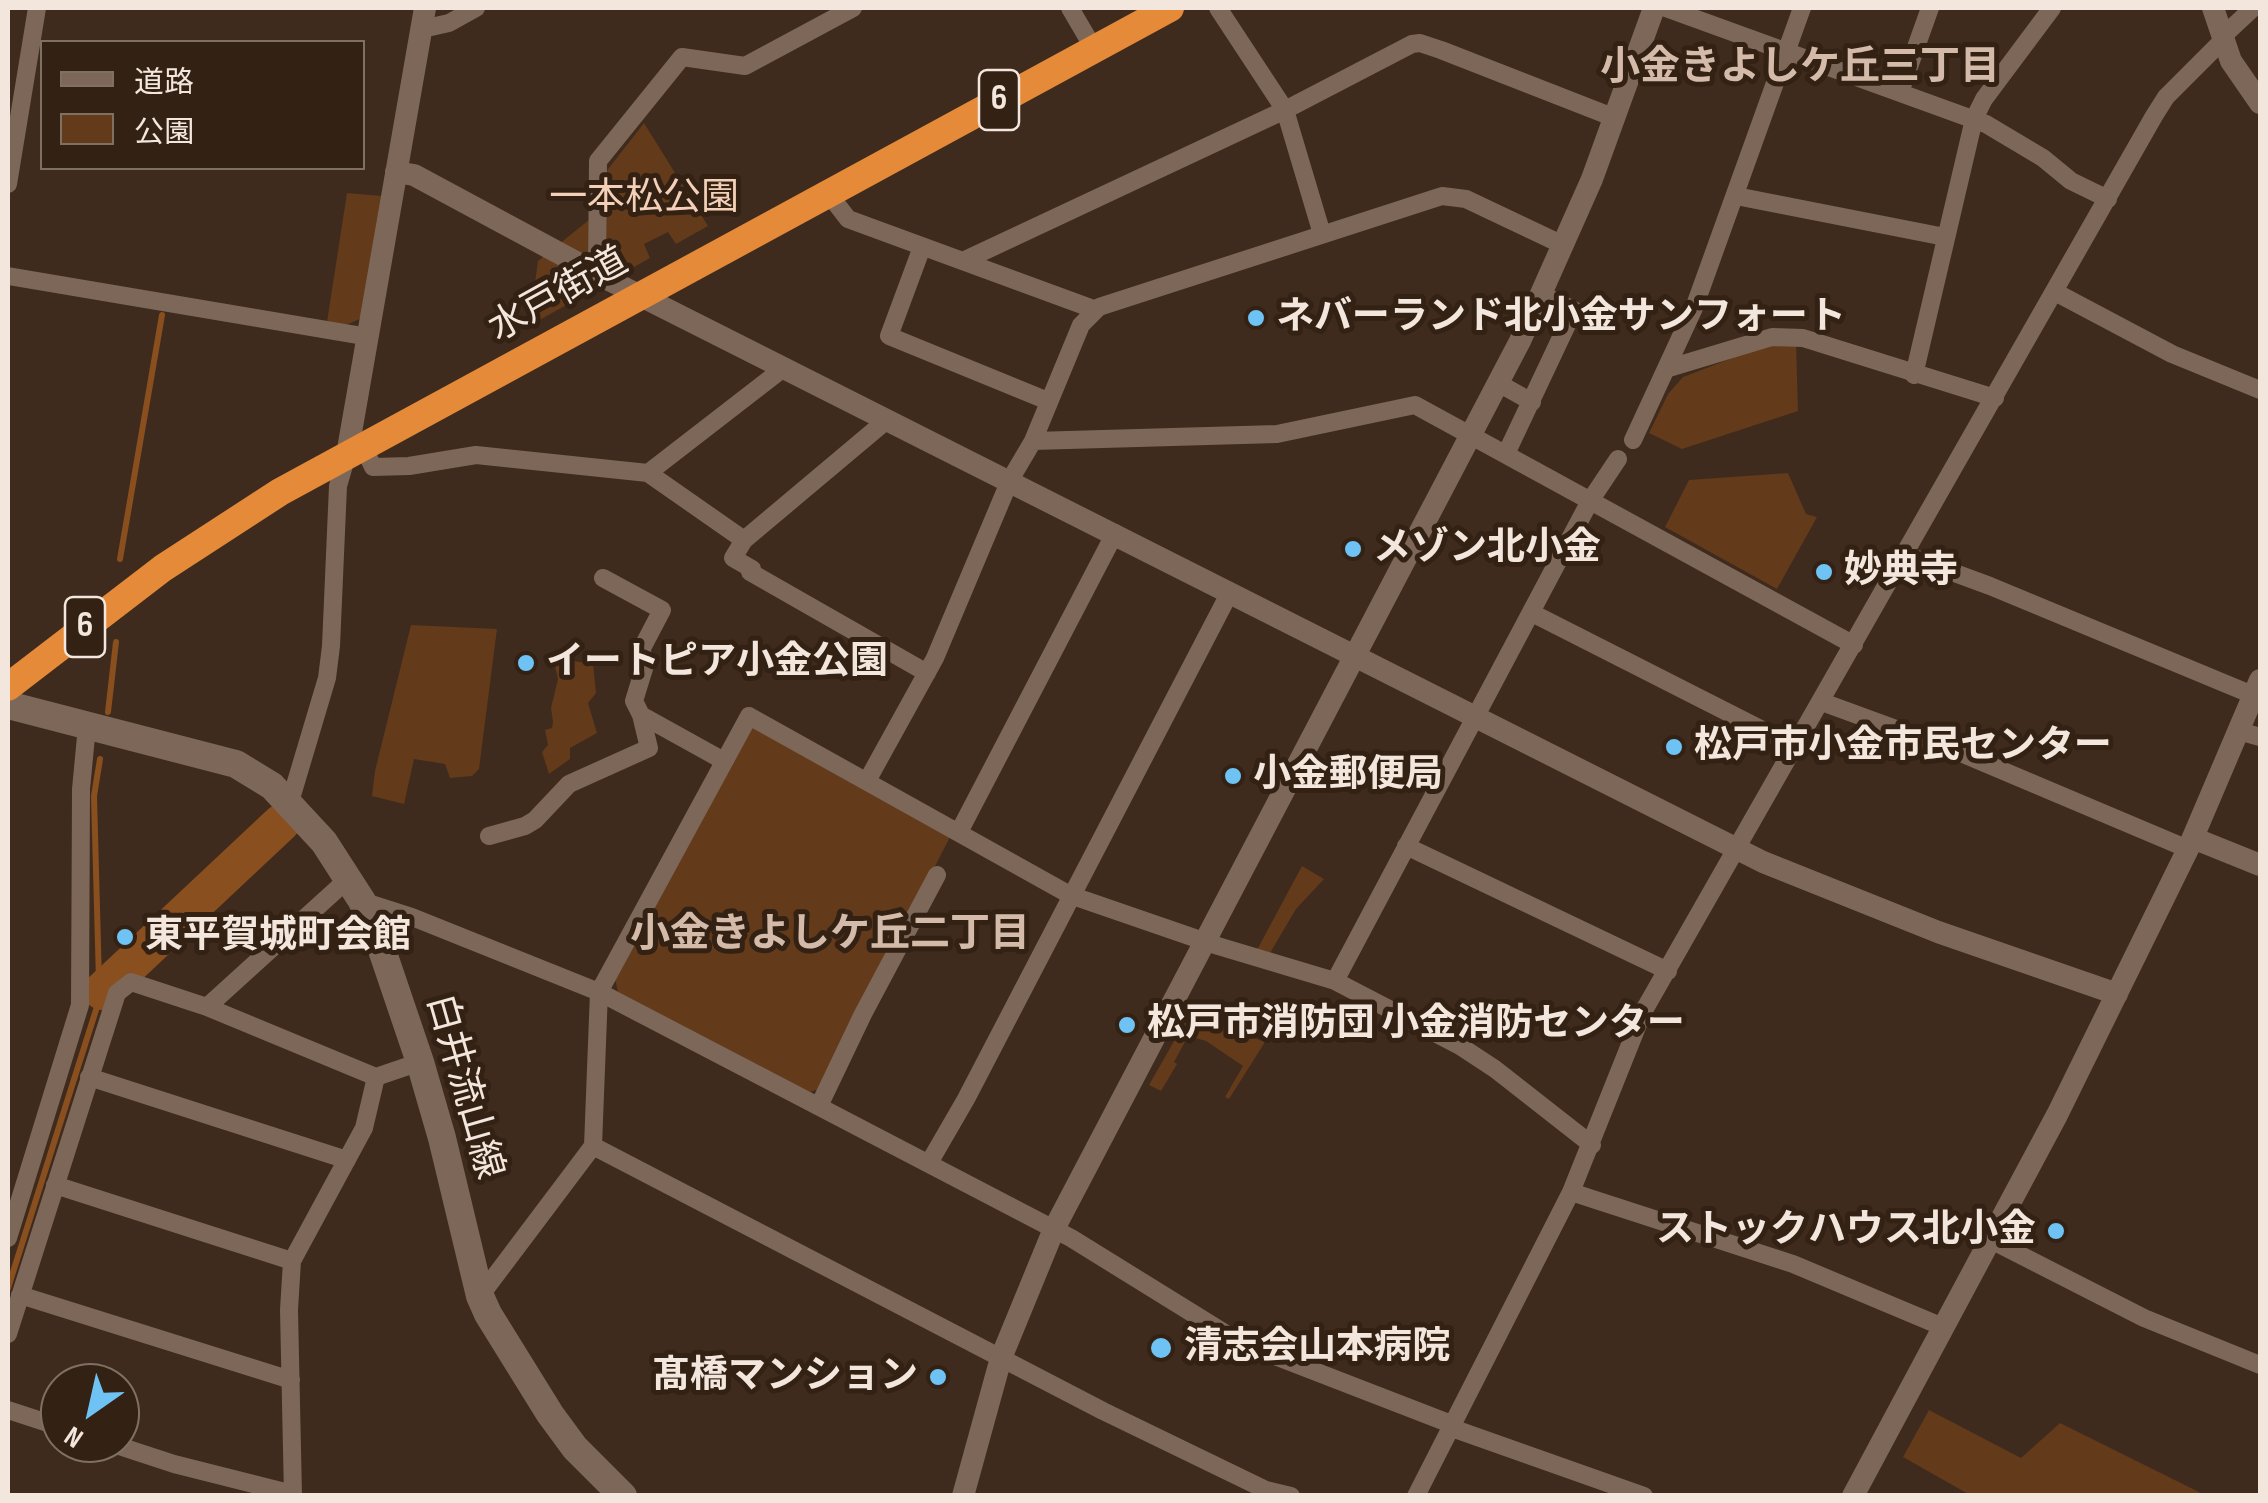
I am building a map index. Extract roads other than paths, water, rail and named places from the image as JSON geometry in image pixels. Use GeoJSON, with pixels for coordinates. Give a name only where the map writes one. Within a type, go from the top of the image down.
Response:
{"type":"FeatureCollection","features":[{"type":"Feature","properties":{"kind":"highway","name":"水戸街道"},"geometry":{"type":"LineString","coordinates":[[8,687],[163,568],[280,492],[1170,8]]}},
{"type":"Feature","properties":{"kind":"main road","name":"白井流山線"},"geometry":{"type":"LineString","coordinates":[[8,706],[236,764],[272,786],[324,842],[354,890],[420,1062],[480,1296],[550,1414],[609,1491]]}},
{"type":"Feature","properties":{"kind":"street"},"geometry":{"type":"LineString","coordinates":[[8,184],[37,8]]}},
{"type":"Feature","properties":{"kind":"street"},"geometry":{"type":"LineString","coordinates":[[290,802],[327,678],[338,486],[355,450],[369,337],[423,18],[448,23],[476,8]]}},
{"type":"Feature","properties":{"kind":"street"},"geometry":{"type":"LineString","coordinates":[[598,161],[682,57],[745,66],[853,8]]}},
{"type":"Feature","properties":{"kind":"street"},"geometry":{"type":"LineString","coordinates":[[1070,8],[1094,49]]}},
{"type":"Feature","properties":{"kind":"street"},"geometry":{"type":"LineString","coordinates":[[1218,8],[1285,110],[1322,234]]}},
{"type":"Feature","properties":{"kind":"street"},"geometry":{"type":"LineString","coordinates":[[964,1496],[1000,1358],[1054,1229],[1498,383],[1563,244],[1615,118],[1654,8]]}},
{"type":"Feature","properties":{"kind":"street"},"geometry":{"type":"LineString","coordinates":[[1666,8],[1974,119],[2108,199]]}},
{"type":"Feature","properties":{"kind":"street"},"geometry":{"type":"LineString","coordinates":[[1633,440],[1694,308],[1802,8]]}},
{"type":"Feature","properties":{"kind":"street"},"geometry":{"type":"LineString","coordinates":[[1900,92],[1930,8]]}},
{"type":"Feature","properties":{"kind":"street"},"geometry":{"type":"LineString","coordinates":[[1914,374],[1974,119],[1984,99],[2052,8]]}},
{"type":"Feature","properties":{"kind":"street"},"geometry":{"type":"LineString","coordinates":[[2213,8],[2222,38],[2242,79],[2260,103]]}},
{"type":"Feature","properties":{"kind":"street"},"geometry":{"type":"LineString","coordinates":[[1416,1496],[1571,1192],[1643,1012],[2166,97],[2252,8]]}},
{"type":"Feature","properties":{"kind":"street"},"geometry":{"type":"LineString","coordinates":[[963,260],[1285,110],[1412,44],[1420,43],[1615,118]]}},
{"type":"Feature","properties":{"kind":"street"},"geometry":{"type":"LineString","coordinates":[[596,137],[596,273]]}},
{"type":"Feature","properties":{"kind":"street"},"geometry":{"type":"LineString","coordinates":[[396,172],[414,175],[596,273],[1738,849],[1846,897],[2117,994]]}},
{"type":"Feature","properties":{"kind":"street"},"geometry":{"type":"LineString","coordinates":[[828,193],[848,218],[1096,310]]}},
{"type":"Feature","properties":{"kind":"street"},"geometry":{"type":"LineString","coordinates":[[867,781],[953,619],[1010,480],[1033,441],[1081,325],[1096,310],[1442,196],[1466,199],[1563,244]]}},
{"type":"Feature","properties":{"kind":"street"},"geometry":{"type":"LineString","coordinates":[[1736,196],[1945,236]]}},
{"type":"Feature","properties":{"kind":"street"},"geometry":{"type":"LineString","coordinates":[[922,247],[889,336],[1048,401]]}},
{"type":"Feature","properties":{"kind":"street"},"geometry":{"type":"LineString","coordinates":[[8,276],[369,337]]}},
{"type":"Feature","properties":{"kind":"street"},"geometry":{"type":"LineString","coordinates":[[2055,292],[2172,354],[2260,390]]}},
{"type":"Feature","properties":{"kind":"street"},"geometry":{"type":"LineString","coordinates":[[1506,454],[1574,310],[1541,294]]}},
{"type":"Feature","properties":{"kind":"street"},"geometry":{"type":"LineString","coordinates":[[1666,369],[1772,338],[1803,338],[1995,398]]}},
{"type":"Feature","properties":{"kind":"street"},"geometry":{"type":"LineString","coordinates":[[648,472],[785,367]]}},
{"type":"Feature","properties":{"kind":"street"},"geometry":{"type":"LineString","coordinates":[[1498,383],[1532,402]]}},
{"type":"Feature","properties":{"kind":"street"},"geometry":{"type":"LineString","coordinates":[[1033,441],[1276,434],[1415,405],[1854,645]]}},
{"type":"Feature","properties":{"kind":"street"},"geometry":{"type":"LineString","coordinates":[[888,419],[744,540],[733,558],[750,572],[926,672]]}},
{"type":"Feature","properties":{"kind":"street"},"geometry":{"type":"LineString","coordinates":[[355,450],[374,467],[410,466],[476,455],[648,472],[744,540]]}},
{"type":"Feature","properties":{"kind":"street"},"geometry":{"type":"LineString","coordinates":[[1335,981],[1590,500],[1618,459]]}},
{"type":"Feature","properties":{"kind":"street"},"geometry":{"type":"LineString","coordinates":[[959,832],[1115,533]]}},
{"type":"Feature","properties":{"kind":"street"},"geometry":{"type":"LineString","coordinates":[[1854,1496],[2057,1115],[2191,843],[2250,734],[2258,691],[1906,555]]}},
{"type":"Feature","properties":{"kind":"street"},"geometry":{"type":"LineString","coordinates":[[488,836],[525,826],[569,784],[649,748],[634,701],[646,662],[641,650],[662,610],[603,578]]}},
{"type":"Feature","properties":{"kind":"street"},"geometry":{"type":"LineString","coordinates":[[929,1163],[959,1113],[1230,592]]}},
{"type":"Feature","properties":{"kind":"street"},"geometry":{"type":"LineString","coordinates":[[1532,613],[1796,746]]}},
{"type":"Feature","properties":{"kind":"street"},"geometry":{"type":"LineString","coordinates":[[1822,702],[2191,843],[2260,865]]}},
{"type":"Feature","properties":{"kind":"street"},"geometry":{"type":"LineString","coordinates":[[640,714],[724,761]]}},
{"type":"Feature","properties":{"kind":"street"},"geometry":{"type":"LineString","coordinates":[[480,1296],[593,1146],[599,992],[749,716],[1070,895],[1335,981],[1495,1068],[1592,1145]]}},
{"type":"Feature","properties":{"kind":"street"},"geometry":{"type":"LineString","coordinates":[[8,1238],[80,1006],[81,789],[87,726]]}},
{"type":"Feature","properties":{"kind":"street"},"geometry":{"type":"LineString","coordinates":[[1406,846],[1668,971]]}},
{"type":"Feature","properties":{"kind":"street"},"geometry":{"type":"LineString","coordinates":[[819,1106],[937,875]]}},
{"type":"Feature","properties":{"kind":"street"},"geometry":{"type":"LineString","coordinates":[[207,1007],[354,890],[599,992],[1054,1229],[1239,1342],[1644,1496]]}},
{"type":"Feature","properties":{"kind":"street"},"geometry":{"type":"LineString","coordinates":[[8,1334],[117,993],[132,982],[207,1007],[376,1078],[420,1062]]}},
{"type":"Feature","properties":{"kind":"street"},"geometry":{"type":"LineString","coordinates":[[89,1077],[348,1160]]}},
{"type":"Feature","properties":{"kind":"street"},"geometry":{"type":"LineString","coordinates":[[140,1453],[293,1495],[289,1299],[292,1261],[364,1128],[376,1078]]}},
{"type":"Feature","properties":{"kind":"street"},"geometry":{"type":"LineString","coordinates":[[593,1146],[1264,1492],[1291,1496]]}},
{"type":"Feature","properties":{"kind":"street"},"geometry":{"type":"LineString","coordinates":[[55,1185],[292,1261]]}},
{"type":"Feature","properties":{"kind":"street"},"geometry":{"type":"LineString","coordinates":[[1571,1192],[1793,1264],[1943,1327]]}},
{"type":"Feature","properties":{"kind":"street"},"geometry":{"type":"LineString","coordinates":[[1990,1239],[2144,1318],[2260,1365]]}},
{"type":"Feature","properties":{"kind":"street"},"geometry":{"type":"LineString","coordinates":[[20,1295],[290,1380]]}},
{"type":"Feature","properties":{"kind":"street"},"geometry":{"type":"LineString","coordinates":[[8,1410],[40,1420]]}},
{"type":"Feature","properties":{"kind":"waterway"},"geometry":{"type":"LineString","coordinates":[[120,559],[162,315]]}},
{"type":"Feature","properties":{"kind":"waterway"},"geometry":{"type":"LineString","coordinates":[[108,712],[116,642]]}},
{"type":"Feature","properties":{"kind":"waterway"},"geometry":{"type":"LineString","coordinates":[[8,1288],[102,991],[94,796],[100,759]]}},
{"type":"Feature","properties":{"kind":"waterway"},"geometry":{"type":"LineString","coordinates":[[102,991],[281,823]]}},
{"type":"Feature","properties":{"kind":"place","name":"ネバーランド北小金サンフォート"},"geometry":{"type":"Point","coordinates":[1256,318]}},
{"type":"Feature","properties":{"kind":"place","name":"メゾン北小金"},"geometry":{"type":"Point","coordinates":[1353,549]}},
{"type":"Feature","properties":{"kind":"place","name":"妙典寺"},"geometry":{"type":"Point","coordinates":[1824,572]}},
{"type":"Feature","properties":{"kind":"place","name":"イートピア小金公園"},"geometry":{"type":"Point","coordinates":[526,663]}},
{"type":"Feature","properties":{"kind":"place","name":"松戸市小金市民センター"},"geometry":{"type":"Point","coordinates":[1674,747]}},
{"type":"Feature","properties":{"kind":"place","name":"小金郵便局"},"geometry":{"type":"Point","coordinates":[1233,776]}},
{"type":"Feature","properties":{"kind":"place","name":"東平賀城町会館"},"geometry":{"type":"Point","coordinates":[125,937]}},
{"type":"Feature","properties":{"kind":"place","name":"松戸市消防団 小金消防センター"},"geometry":{"type":"Point","coordinates":[1127,1025]}},
{"type":"Feature","properties":{"kind":"place","name":"ストックハウス北小金"},"geometry":{"type":"Point","coordinates":[2056,1231]}},
{"type":"Feature","properties":{"kind":"place","name":"清志会山本病院"},"geometry":{"type":"Point","coordinates":[1161,1348]}},
{"type":"Feature","properties":{"kind":"place","name":"髙橋マンション"},"geometry":{"type":"Point","coordinates":[938,1377]}},
{"type":"Feature","properties":{"kind":"district","name":"小金きよしケ丘三丁目"},"geometry":{"type":"Point","coordinates":[1800,69]}},
{"type":"Feature","properties":{"kind":"district","name":"小金きよしケ丘二丁目"},"geometry":{"type":"Point","coordinates":[830,936]}},
{"type":"Feature","properties":{"kind":"park label","name":"一本松公園"},"geometry":{"type":"Point","coordinates":[644,199]}}]}
